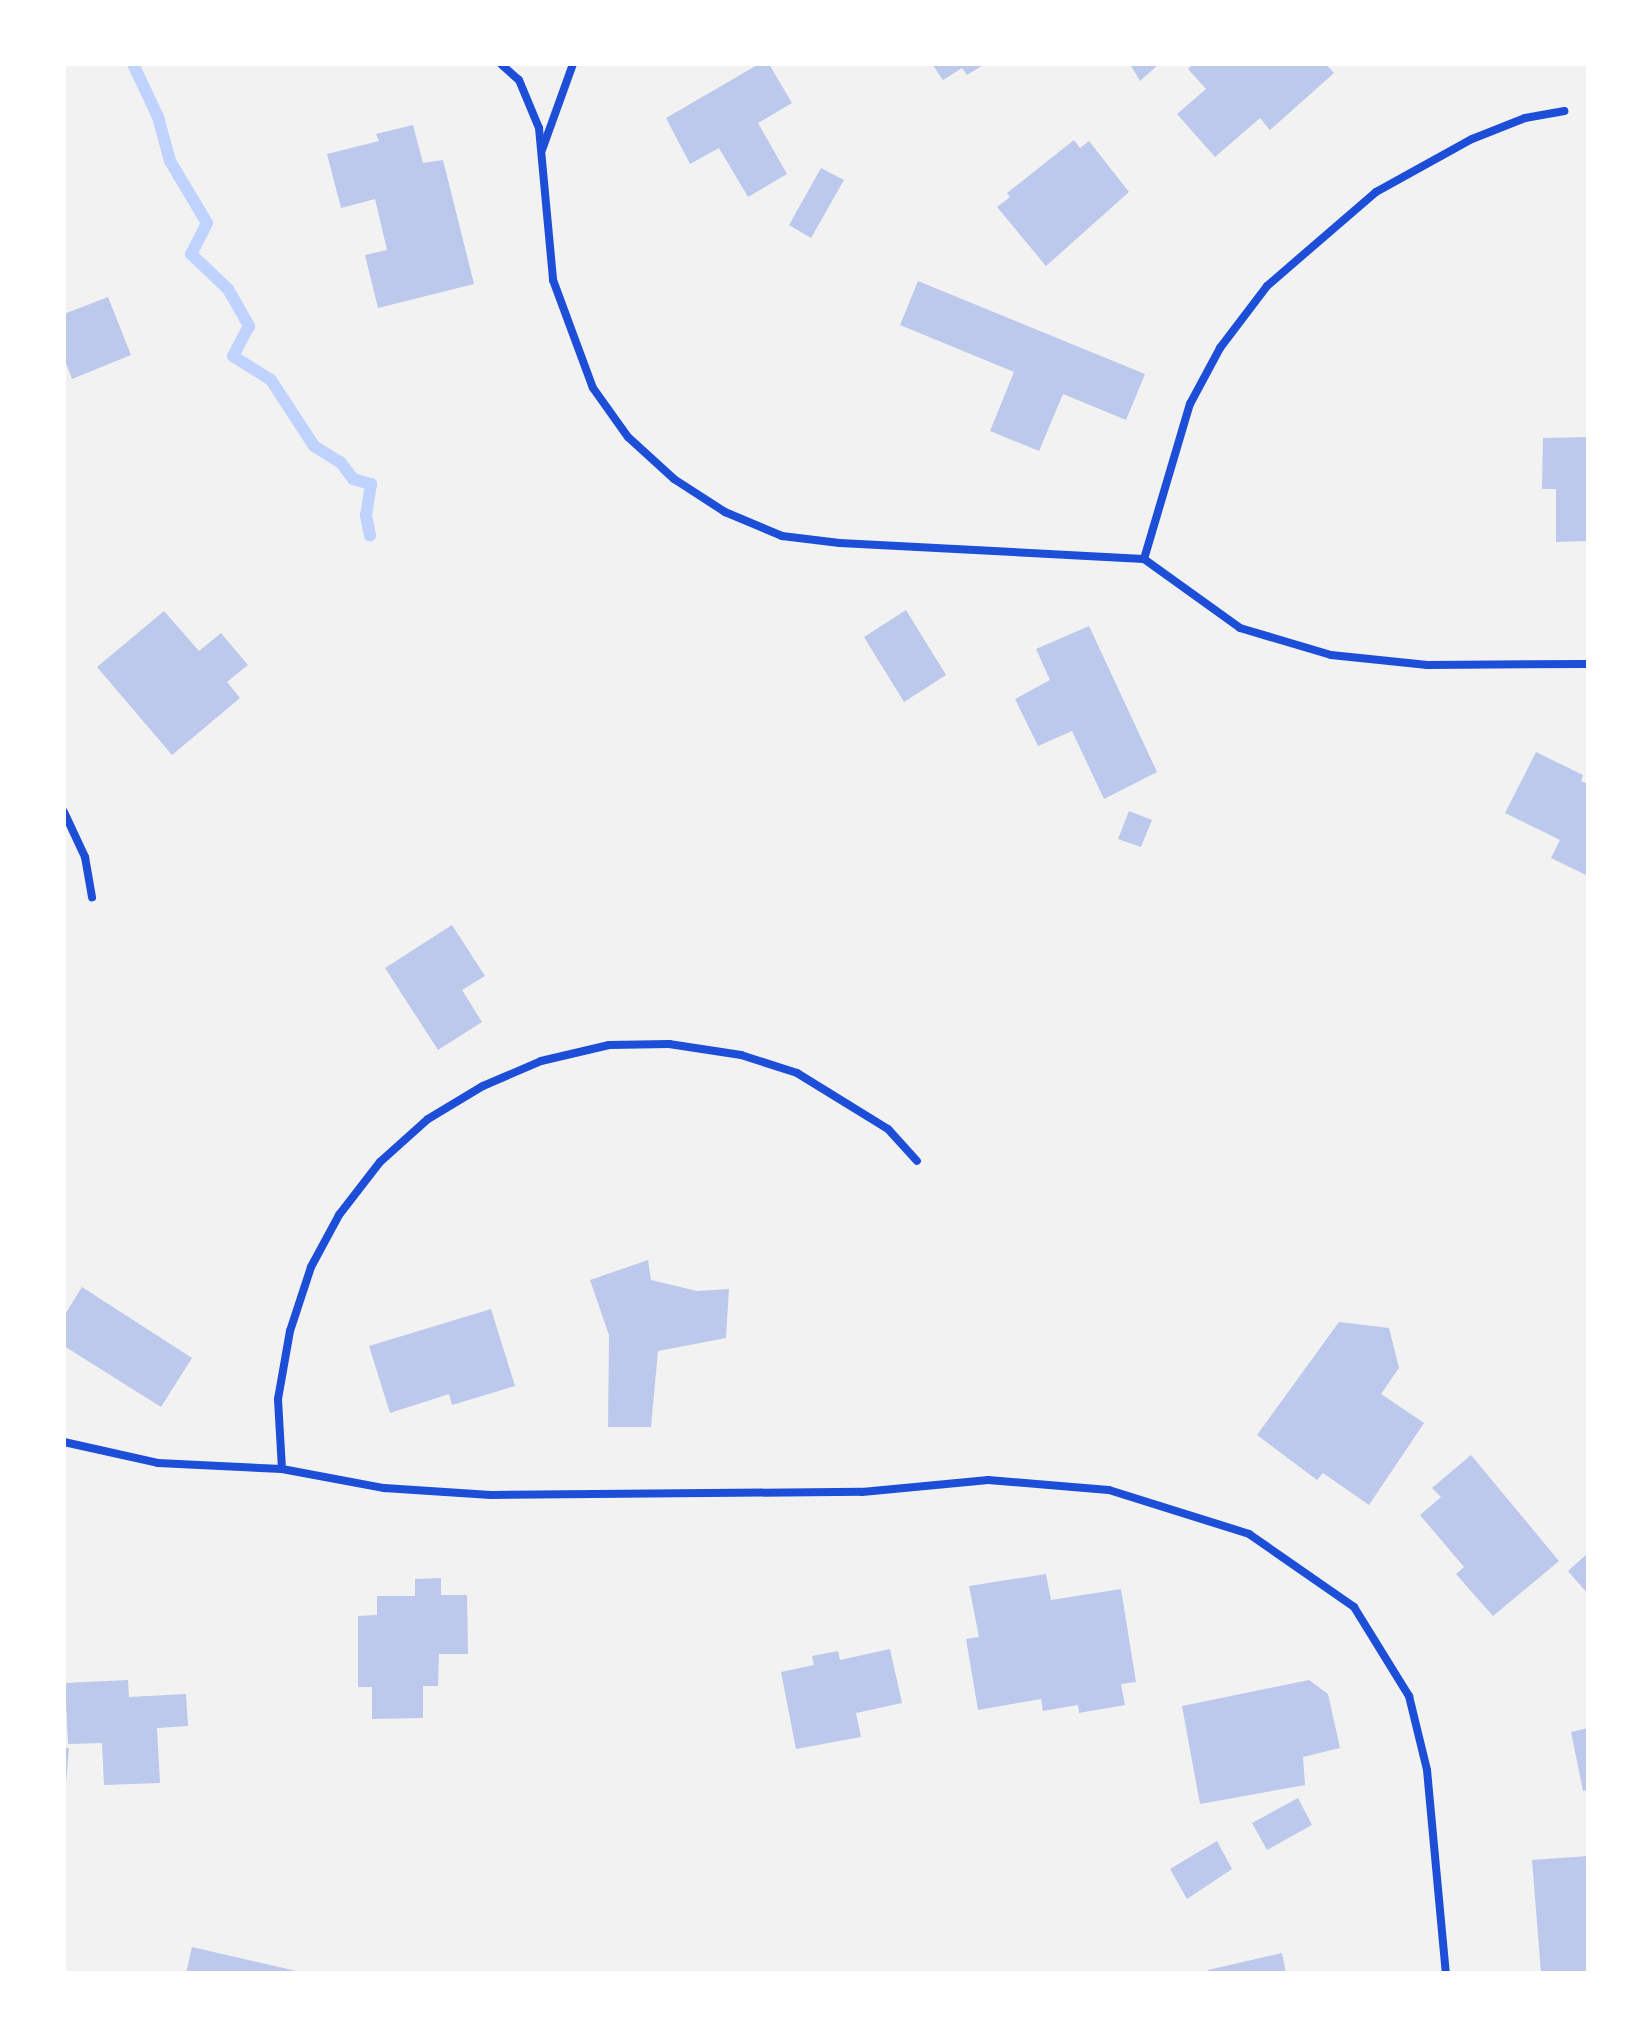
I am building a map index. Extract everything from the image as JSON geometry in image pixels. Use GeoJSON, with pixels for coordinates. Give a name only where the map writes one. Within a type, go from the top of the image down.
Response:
{"type":"FeatureCollection","features":[{"type":"Feature","properties":{"kind":"street"},"geometry":{"type":"LineString","coordinates":[[501,64],[519,80],[539,128],[553,280],[568,334],[601,401],[628,437],[674,479],[725,512],[782,536],[1058,558],[1144,559],[1240,628],[1331,655],[1427,665],[1588,664]]}},
{"type":"Feature","properties":{"kind":"street"},"geometry":{"type":"LineString","coordinates":[[541,154],[573,64]]}},
{"type":"Feature","properties":{"kind":"street"},"geometry":{"type":"LineString","coordinates":[[1144,559],[1190,404],[1220,348],[1282,270],[1376,192],[1472,139],[1525,118],[1564,111]]}},
{"type":"Feature","properties":{"kind":"street"},"geometry":{"type":"LineString","coordinates":[[64,812],[85,857],[92,897]]}},
{"type":"Feature","properties":{"kind":"street"},"geometry":{"type":"LineString","coordinates":[[282,1469],[278,1399],[290,1331],[311,1267],[339,1215],[380,1162],[428,1119],[483,1086],[541,1061],[609,1045],[669,1044],[741,1055],[797,1073],[888,1129],[917,1161]]}},
{"type":"Feature","properties":{"kind":"street"},"geometry":{"type":"LineString","coordinates":[[64,1442],[158,1463],[282,1469],[384,1488],[491,1495],[862,1492],[988,1480],[1109,1490],[1249,1534],[1354,1607],[1409,1696],[1427,1770],[1446,1973]]}},
{"type":"Feature","properties":{"kind":"building"},"geometry":{"type":"Polygon","coordinates":[[[759,64],[769,64],[792,103],[758,123],[787,174],[748,197],[719,148],[690,164],[666,118],[759,64]]]}},
{"type":"Feature","properties":{"kind":"building"},"geometry":{"type":"Polygon","coordinates":[[[932,64],[985,64],[967,75],[962,68],[943,80],[932,64]]]}},
{"type":"Feature","properties":{"kind":"building"},"geometry":{"type":"Polygon","coordinates":[[[1130,64],[1159,64],[1140,81],[1130,64]]]}},
{"type":"Feature","properties":{"kind":"building"},"geometry":{"type":"Polygon","coordinates":[[[1193,64],[1326,64],[1334,73],[1270,130],[1260,118],[1215,157],[1177,114],[1206,89],[1188,69],[1193,64]]]}},
{"type":"Feature","properties":{"kind":"building"},"geometry":{"type":"Polygon","coordinates":[[[413,125],[423,163],[443,160],[474,284],[378,308],[365,255],[387,250],[375,199],[341,208],[327,154],[379,141],[376,134],[413,125]]]}},
{"type":"Feature","properties":{"kind":"building"},"geometry":{"type":"Polygon","coordinates":[[[1074,140],[1080,148],[1089,141],[1129,192],[1046,266],[997,207],[1010,197],[1007,193],[1074,140]]]}},
{"type":"Feature","properties":{"kind":"building"},"geometry":{"type":"Polygon","coordinates":[[[821,168],[844,180],[811,238],[789,225],[821,168]]]}},
{"type":"Feature","properties":{"kind":"building"},"geometry":{"type":"Polygon","coordinates":[[[918,281],[1145,374],[1126,420],[1063,394],[1039,451],[990,431],[1014,372],[900,325],[918,281]]]}},
{"type":"Feature","properties":{"kind":"building"},"geometry":{"type":"Polygon","coordinates":[[[108,297],[131,355],[72,379],[64,358],[64,314],[108,297]]]}},
{"type":"Feature","properties":{"kind":"building"},"geometry":{"type":"Polygon","coordinates":[[[1588,437],[1588,541],[1556,542],[1556,489],[1542,489],[1543,438],[1588,437]]]}},
{"type":"Feature","properties":{"kind":"building"},"geometry":{"type":"Polygon","coordinates":[[[906,610],[946,675],[904,702],[864,637],[906,610]]]}},
{"type":"Feature","properties":{"kind":"building"},"geometry":{"type":"Polygon","coordinates":[[[164,611],[199,651],[221,633],[248,665],[227,682],[240,698],[172,755],[97,667],[164,611]]]}},
{"type":"Feature","properties":{"kind":"building"},"geometry":{"type":"Polygon","coordinates":[[[1089,626],[1157,772],[1104,799],[1072,731],[1038,746],[1015,699],[1050,680],[1036,649],[1089,626]]]}},
{"type":"Feature","properties":{"kind":"building"},"geometry":{"type":"Polygon","coordinates":[[[1536,752],[1583,775],[1581,781],[1588,784],[1588,876],[1551,858],[1560,840],[1505,813],[1536,752]]]}},
{"type":"Feature","properties":{"kind":"building"},"geometry":{"type":"Polygon","coordinates":[[[1129,811],[1152,820],[1141,847],[1118,839],[1129,811]]]}},
{"type":"Feature","properties":{"kind":"building"},"geometry":{"type":"Polygon","coordinates":[[[452,925],[485,976],[462,990],[482,1022],[438,1050],[385,968],[452,925]]]}},
{"type":"Feature","properties":{"kind":"building"},"geometry":{"type":"Polygon","coordinates":[[[648,1260],[651,1280],[697,1291],[729,1289],[726,1338],[658,1351],[651,1427],[608,1427],[609,1335],[590,1280],[648,1260]]]}},
{"type":"Feature","properties":{"kind":"building"},"geometry":{"type":"Polygon","coordinates":[[[82,1287],[192,1358],[161,1407],[64,1346],[64,1316],[82,1287]]]}},
{"type":"Feature","properties":{"kind":"building"},"geometry":{"type":"Polygon","coordinates":[[[491,1309],[515,1386],[452,1405],[449,1394],[390,1413],[369,1346],[491,1309]]]}},
{"type":"Feature","properties":{"kind":"building"},"geometry":{"type":"Polygon","coordinates":[[[1339,1322],[1389,1328],[1399,1368],[1381,1394],[1424,1423],[1369,1505],[1323,1473],[1317,1480],[1257,1435],[1339,1322]]]}},
{"type":"Feature","properties":{"kind":"building"},"geometry":{"type":"Polygon","coordinates":[[[1471,1455],[1559,1561],[1493,1616],[1456,1574],[1464,1567],[1420,1515],[1441,1497],[1432,1488],[1471,1455]]]}},
{"type":"Feature","properties":{"kind":"building"},"geometry":{"type":"Polygon","coordinates":[[[1588,1553],[1588,1594],[1568,1571],[1588,1553]]]}},
{"type":"Feature","properties":{"kind":"building"},"geometry":{"type":"Polygon","coordinates":[[[1046,1574],[1051,1600],[1121,1589],[1136,1682],[1121,1684],[1125,1705],[1079,1713],[1078,1705],[1043,1711],[1041,1699],[978,1710],[966,1639],[979,1637],[969,1586],[1046,1574]]]}},
{"type":"Feature","properties":{"kind":"building"},"geometry":{"type":"Polygon","coordinates":[[[441,1578],[441,1595],[467,1595],[468,1654],[439,1654],[438,1686],[423,1686],[423,1718],[372,1719],[372,1687],[358,1687],[358,1616],[377,1615],[377,1596],[415,1596],[415,1579],[441,1578]]]}},
{"type":"Feature","properties":{"kind":"building"},"geometry":{"type":"Polygon","coordinates":[[[890,1649],[902,1703],[856,1713],[861,1737],[796,1749],[781,1672],[814,1665],[812,1656],[838,1651],[840,1660],[890,1649]]]}},
{"type":"Feature","properties":{"kind":"building"},"geometry":{"type":"Polygon","coordinates":[[[128,1680],[129,1697],[186,1694],[188,1726],[157,1728],[160,1783],[104,1785],[102,1743],[68,1744],[65,1683],[128,1680]]]}},
{"type":"Feature","properties":{"kind":"building"},"geometry":{"type":"Polygon","coordinates":[[[1309,1680],[1328,1694],[1340,1748],[1303,1757],[1305,1785],[1200,1804],[1182,1706],[1309,1680]]]}},
{"type":"Feature","properties":{"kind":"building"},"geometry":{"type":"Polygon","coordinates":[[[1588,1728],[1588,1790],[1583,1791],[1571,1732],[1588,1728]]]}},
{"type":"Feature","properties":{"kind":"building"},"geometry":{"type":"Polygon","coordinates":[[[64,1748],[69,1748],[66,1783],[64,1783],[64,1748]]]}},
{"type":"Feature","properties":{"kind":"building"},"geometry":{"type":"Polygon","coordinates":[[[1298,1798],[1312,1825],[1267,1850],[1252,1823],[1298,1798]]]}},
{"type":"Feature","properties":{"kind":"building"},"geometry":{"type":"Polygon","coordinates":[[[1217,1841],[1232,1869],[1187,1899],[1170,1869],[1217,1841]]]}},
{"type":"Feature","properties":{"kind":"building"},"geometry":{"type":"Polygon","coordinates":[[[1588,1856],[1588,1973],[1541,1973],[1532,1860],[1588,1856]]]}},
{"type":"Feature","properties":{"kind":"building"},"geometry":{"type":"Polygon","coordinates":[[[192,1947],[301,1972],[301,1973],[186,1973],[192,1947]]]}},
{"type":"Feature","properties":{"kind":"building"},"geometry":{"type":"Polygon","coordinates":[[[1282,1953],[1286,1973],[1209,1973],[1208,1970],[1282,1953]]]}},
{"type":"Feature","properties":{"kind":"waterway"},"geometry":{"type":"LineString","coordinates":[[133,64],[158,117],[170,161],[207,223],[191,254],[228,289],[249,326],[233,356],[271,380],[314,446],[341,463],[353,479],[371,484],[366,515],[370,536]]}}]}
